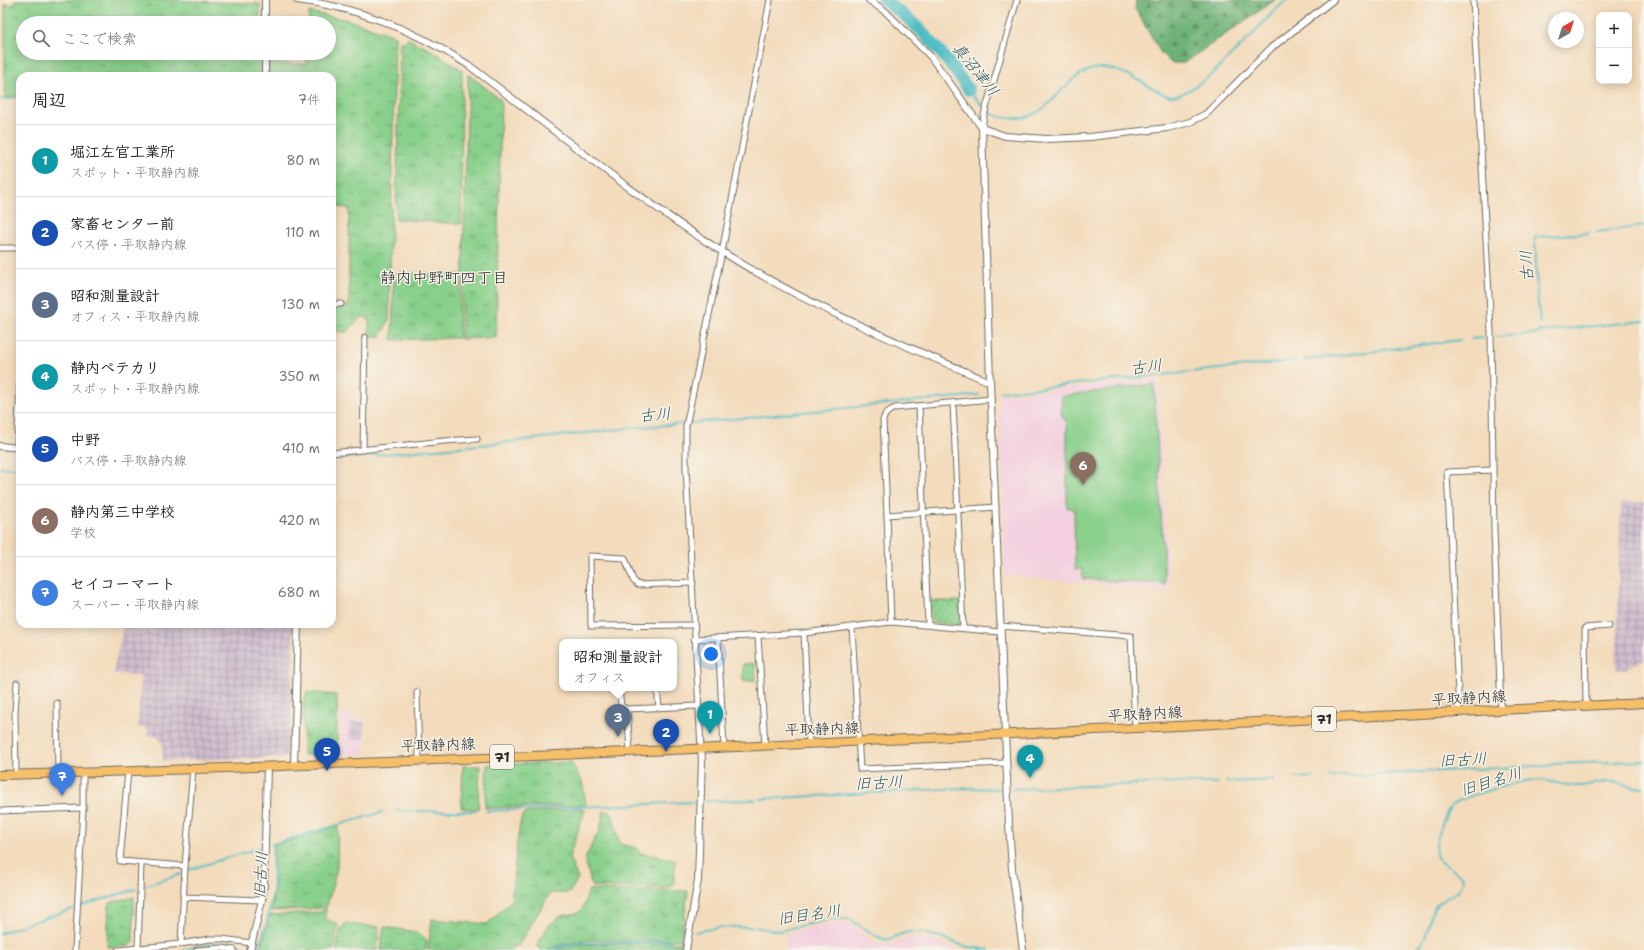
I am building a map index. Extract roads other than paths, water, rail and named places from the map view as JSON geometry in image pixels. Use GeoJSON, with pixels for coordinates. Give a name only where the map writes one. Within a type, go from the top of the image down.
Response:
{"type":"FeatureCollection","features":[{"type":"Feature","properties":{"kind":"main road","name":"平取静内線"},"geometry":{"type":"LineString","coordinates":[[0,775],[294,765],[1005,735],[1644,703]]}},
{"type":"Feature","properties":{"kind":"street"},"geometry":{"type":"LineString","coordinates":[[265,0],[265,16]]}},
{"type":"Feature","properties":{"kind":"street"},"geometry":{"type":"LineString","coordinates":[[297,0],[346,9],[379,19],[437,45],[467,64],[658,208],[722,252],[789,292],[846,320],[990,382]]}},
{"type":"Feature","properties":{"kind":"street"},"geometry":{"type":"LineString","coordinates":[[686,950],[698,880],[702,760],[694,639],[686,468],[686,426],[722,252],[770,0]]}},
{"type":"Feature","properties":{"kind":"street"},"geometry":{"type":"LineString","coordinates":[[869,0],[886,12],[931,57],[982,128],[1005,136],[1047,139],[1090,137],[1167,128],[1190,122],[1206,114],[1271,48],[1333,0]]}},
{"type":"Feature","properties":{"kind":"street"},"geometry":{"type":"LineString","coordinates":[[1017,0],[984,115],[982,128],[990,382],[1006,763],[1012,869],[1023,950]]}},
{"type":"Feature","properties":{"kind":"street"},"geometry":{"type":"LineString","coordinates":[[1473,0],[1491,332],[1493,470],[1501,711]]}},
{"type":"Feature","properties":{"kind":"street"},"geometry":{"type":"LineString","coordinates":[[265,60],[265,72]]}},
{"type":"Feature","properties":{"kind":"street"},"geometry":{"type":"LineString","coordinates":[[0,248],[16,248]]}},
{"type":"Feature","properties":{"kind":"street"},"geometry":{"type":"LineString","coordinates":[[336,304],[341,304]]}},
{"type":"Feature","properties":{"kind":"street"},"geometry":{"type":"LineString","coordinates":[[363,450],[365,337]]}},
{"type":"Feature","properties":{"kind":"street"},"geometry":{"type":"LineString","coordinates":[[891,622],[883,420],[885,414],[895,408],[991,399]]}},
{"type":"Feature","properties":{"kind":"street"},"geometry":{"type":"LineString","coordinates":[[953,403],[963,628]]}},
{"type":"Feature","properties":{"kind":"street"},"geometry":{"type":"LineString","coordinates":[[919,406],[928,624]]}},
{"type":"Feature","properties":{"kind":"street"},"geometry":{"type":"LineString","coordinates":[[336,453],[444,441],[478,439]]}},
{"type":"Feature","properties":{"kind":"street"},"geometry":{"type":"LineString","coordinates":[[0,446],[16,448]]}},
{"type":"Feature","properties":{"kind":"street"},"geometry":{"type":"LineString","coordinates":[[1459,713],[1447,472],[1493,470]]}},
{"type":"Feature","properties":{"kind":"street"},"geometry":{"type":"LineString","coordinates":[[887,515],[996,506]]}},
{"type":"Feature","properties":{"kind":"street"},"geometry":{"type":"LineString","coordinates":[[692,583],[638,585],[633,580],[625,558],[590,556],[591,626],[694,625]]}},
{"type":"Feature","properties":{"kind":"street"},"geometry":{"type":"LineString","coordinates":[[694,639],[804,633],[891,622],[963,628],[1131,636],[1135,729]]}},
{"type":"Feature","properties":{"kind":"street"},"geometry":{"type":"LineString","coordinates":[[1586,706],[1585,628],[1609,626]]}},
{"type":"Feature","properties":{"kind":"street"},"geometry":{"type":"LineString","coordinates":[[852,627],[860,768],[1006,763]]}},
{"type":"Feature","properties":{"kind":"street"},"geometry":{"type":"LineString","coordinates":[[294,765],[298,628]]}},
{"type":"Feature","properties":{"kind":"street"},"geometry":{"type":"LineString","coordinates":[[804,633],[809,743]]}},
{"type":"Feature","properties":{"kind":"street"},"geometry":{"type":"LineString","coordinates":[[758,636],[765,745]]}},
{"type":"Feature","properties":{"kind":"street"},"geometry":{"type":"LineString","coordinates":[[718,638],[724,747]]}},
{"type":"Feature","properties":{"kind":"street"},"geometry":{"type":"LineString","coordinates":[[16,774],[15,712],[17,683]]}},
{"type":"Feature","properties":{"kind":"street"},"geometry":{"type":"LineString","coordinates":[[619,691],[621,706],[627,709],[698,706]]}},
{"type":"Feature","properties":{"kind":"street"},"geometry":{"type":"LineString","coordinates":[[657,691],[659,708]]}},
{"type":"Feature","properties":{"kind":"street"},"geometry":{"type":"LineString","coordinates":[[417,692],[419,760]]}},
{"type":"Feature","properties":{"kind":"street"},"geometry":{"type":"LineString","coordinates":[[57,703],[58,773]]}},
{"type":"Feature","properties":{"kind":"street"},"geometry":{"type":"LineString","coordinates":[[627,709],[630,751]]}},
{"type":"Feature","properties":{"kind":"street"},"geometry":{"type":"LineString","coordinates":[[250,950],[262,900],[265,871],[267,766]]}},
{"type":"Feature","properties":{"kind":"street"},"geometry":{"type":"LineString","coordinates":[[182,944],[183,897],[193,768]]}},
{"type":"Feature","properties":{"kind":"street"},"geometry":{"type":"LineString","coordinates":[[128,771],[120,862],[185,866]]}},
{"type":"Feature","properties":{"kind":"street"},"geometry":{"type":"LineString","coordinates":[[75,950],[83,808],[83,772]]}},
{"type":"Feature","properties":{"kind":"street"},"geometry":{"type":"LineString","coordinates":[[0,811],[83,808]]}},
{"type":"Feature","properties":{"kind":"street"},"geometry":{"type":"LineString","coordinates":[[138,948],[141,864]]}},
{"type":"Feature","properties":{"kind":"street"},"geometry":{"type":"LineString","coordinates":[[183,897],[262,900]]}},
{"type":"Feature","properties":{"kind":"street"},"geometry":{"type":"LineString","coordinates":[[118,950],[182,944],[210,939],[252,943]]}},
{"type":"Feature","properties":{"kind":"street"},"geometry":{"type":"LineString","coordinates":[[197,950],[222,948],[234,950]]}},
{"type":"Feature","properties":{"kind":"waterway","name":"真沼津川"},"geometry":{"type":"LineString","coordinates":[[883,0],[909,19],[930,40],[941,52],[969,90]]}},
{"type":"Feature","properties":{"kind":"waterway","name":"真沼津川"},"geometry":{"type":"LineString","coordinates":[[969,90],[987,110],[1005,118],[1025,117],[1037,113],[1075,78],[1086,71],[1099,68],[1111,69],[1124,73],[1166,95],[1178,95],[1213,73],[1245,43],[1277,8],[1287,0]]}},
{"type":"Feature","properties":{"kind":"waterway"},"geometry":{"type":"LineString","coordinates":[[0,99],[11,99]]}},
{"type":"Feature","properties":{"kind":"waterway","name":"古川"},"geometry":{"type":"LineString","coordinates":[[1597,232],[1644,226]]}},
{"type":"Feature","properties":{"kind":"waterway","name":"古川"},"geometry":{"type":"LineString","coordinates":[[1540,323],[1537,293],[1535,237],[1589,233]]}},
{"type":"Feature","properties":{"kind":"waterway"},"geometry":{"type":"LineString","coordinates":[[1539,333],[1544,331],[1644,321]]}},
{"type":"Feature","properties":{"kind":"waterway","name":"古川"},"geometry":{"type":"LineString","coordinates":[[1497,337],[1539,333],[1539,331]]}},
{"type":"Feature","properties":{"kind":"waterway","name":"古川"},"geometry":{"type":"LineString","coordinates":[[1471,339],[1484,338]]}},
{"type":"Feature","properties":{"kind":"waterway","name":"古川"},"geometry":{"type":"LineString","coordinates":[[1304,360],[1460,340]]}},
{"type":"Feature","properties":{"kind":"waterway","name":"古川"},"geometry":{"type":"LineString","coordinates":[[1000,392],[1294,361]]}},
{"type":"Feature","properties":{"kind":"waterway","name":"古川"},"geometry":{"type":"LineString","coordinates":[[336,459],[490,444],[629,428],[979,395]]}},
{"type":"Feature","properties":{"kind":"waterway","name":"古川"},"geometry":{"type":"LineString","coordinates":[[0,468],[16,468]]}},
{"type":"Feature","properties":{"kind":"waterway","name":"旧古川"},"geometry":{"type":"LineString","coordinates":[[1330,777],[1549,766],[1554,764],[1644,761]]}},
{"type":"Feature","properties":{"kind":"waterway","name":"旧古川"},"geometry":{"type":"LineString","coordinates":[[1294,778],[1313,777]]}},
{"type":"Feature","properties":{"kind":"waterway","name":"旧古川"},"geometry":{"type":"LineString","coordinates":[[1226,782],[1273,780]]}},
{"type":"Feature","properties":{"kind":"waterway","name":"旧目名川"},"geometry":{"type":"LineString","coordinates":[[1416,950],[1425,936],[1433,910],[1444,899],[1457,892],[1462,884],[1463,877],[1442,863],[1436,854],[1437,839],[1447,813],[1452,805],[1478,794],[1504,786],[1533,780],[1543,780],[1575,786],[1611,782],[1644,788]]}},
{"type":"Feature","properties":{"kind":"waterway","name":"旧古川"},"geometry":{"type":"LineString","coordinates":[[1012,789],[1165,783],[1218,783]]}},
{"type":"Feature","properties":{"kind":"waterway","name":"旧古川"},"geometry":{"type":"LineString","coordinates":[[760,799],[962,788],[1000,789]]}},
{"type":"Feature","properties":{"kind":"waterway","name":"旧古川"},"geometry":{"type":"LineString","coordinates":[[707,801],[755,800]]}},
{"type":"Feature","properties":{"kind":"waterway","name":"旧古川"},"geometry":{"type":"LineString","coordinates":[[486,811],[694,802]]}},
{"type":"Feature","properties":{"kind":"waterway","name":"旧古川"},"geometry":{"type":"LineString","coordinates":[[396,811],[475,811]]}},
{"type":"Feature","properties":{"kind":"waterway","name":"旧古川"},"geometry":{"type":"LineString","coordinates":[[258,949],[266,926],[273,891],[272,844],[383,812]]}},
{"type":"Feature","properties":{"kind":"waterway"},"geometry":{"type":"LineString","coordinates":[[188,870],[259,848]]}},
{"type":"Feature","properties":{"kind":"waterway"},"geometry":{"type":"LineString","coordinates":[[144,886],[181,874]]}},
{"type":"Feature","properties":{"kind":"waterway"},"geometry":{"type":"LineString","coordinates":[[81,906],[136,889]]}},
{"type":"Feature","properties":{"kind":"waterway"},"geometry":{"type":"LineString","coordinates":[[0,933],[73,909]]}},
{"type":"Feature","properties":{"kind":"waterway","name":"旧目名川"},"geometry":{"type":"LineString","coordinates":[[695,932],[721,927],[752,927],[779,931],[831,919],[849,919],[876,936],[886,940],[907,932],[919,932],[941,937],[964,946],[989,950]]}},
{"type":"Feature","properties":{"kind":"waterway","name":"旧目名川"},"geometry":{"type":"LineString","coordinates":[[550,950],[569,944],[580,943],[672,941]]}},
{"type":"Feature","properties":{"kind":"waterway","name":"旧古川"},"geometry":{"type":"LineString","coordinates":[[182,950],[211,944],[245,947]]}},
{"type":"Feature","properties":{"kind":"place","name":"静内第三中学校"},"geometry":{"type":"Point","coordinates":[1083,485]}},
{"type":"Feature","properties":{"kind":"place","name":"堀江左官工業所"},"geometry":{"type":"Point","coordinates":[710,734]}},
{"type":"Feature","properties":{"kind":"place","name":"昭和測量設計"},"geometry":{"type":"Point","coordinates":[618,737]}},
{"type":"Feature","properties":{"kind":"place","name":"家畜センター前"},"geometry":{"type":"Point","coordinates":[666,752]}},
{"type":"Feature","properties":{"kind":"place","name":"中野"},"geometry":{"type":"Point","coordinates":[327,771]}},
{"type":"Feature","properties":{"kind":"place","name":"静内ぺテカリ"},"geometry":{"type":"Point","coordinates":[1030,778]}},
{"type":"Feature","properties":{"kind":"place","name":"セイコーマート"},"geometry":{"type":"Point","coordinates":[62,796]}},
{"type":"Feature","properties":{"kind":"district","name":"静内中野町四丁目"},"geometry":{"type":"Point","coordinates":[444,277]}}]}
